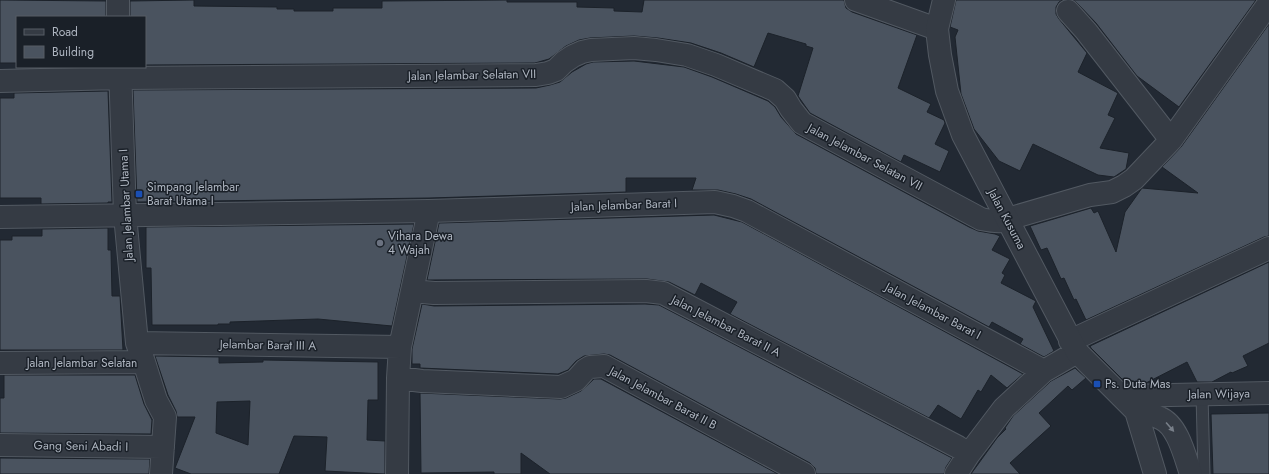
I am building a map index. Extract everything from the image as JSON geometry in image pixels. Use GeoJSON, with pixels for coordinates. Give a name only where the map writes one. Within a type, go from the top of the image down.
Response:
{"type":"FeatureCollection","features":[{"type":"Feature","properties":{"kind":"street"},"geometry":{"type":"LineString","coordinates":[[118,0],[118,16]]}},
{"type":"Feature","properties":{"kind":"street"},"geometry":{"type":"LineString","coordinates":[[856,0],[937,29]]}},
{"type":"Feature","properties":{"kind":"street","name":"Jalan Kusuma"},"geometry":{"type":"LineString","coordinates":[[944,0],[937,29],[940,55],[947,91],[963,135],[1074,347],[1136,411],[1155,474]]}},
{"type":"Feature","properties":{"kind":"street"},"geometry":{"type":"LineString","coordinates":[[1008,221],[1018,216],[1090,195],[1112,192],[1134,179],[1171,140],[1269,3]]}},
{"type":"Feature","properties":{"kind":"street"},"geometry":{"type":"LineString","coordinates":[[1068,11],[1086,31],[1171,140]]}},
{"type":"Feature","properties":{"kind":"street","name":"Jalan Jelambar Selatan VII"},"geometry":{"type":"LineString","coordinates":[[0,81],[121,72],[536,74],[548,73],[556,70],[564,62],[582,52],[614,48],[656,50],[687,55],[716,65],[775,90],[785,99],[790,109],[802,123],[981,219],[995,222],[1008,221]]}},
{"type":"Feature","properties":{"kind":"street","name":"Jalan Jelambar Utama I"},"geometry":{"type":"LineString","coordinates":[[121,72],[125,215],[140,353],[156,400],[165,417],[161,474]]}},
{"type":"Feature","properties":{"kind":"street","name":"Jalan Jelambar Barat I"},"geometry":{"type":"LineString","coordinates":[[0,217],[429,212],[714,202],[747,211],[1044,370]]}},
{"type":"Feature","properties":{"kind":"street"},"geometry":{"type":"LineString","coordinates":[[397,474],[398,378],[400,347],[429,212]]}},
{"type":"Feature","properties":{"kind":"street"},"geometry":{"type":"LineString","coordinates":[[956,474],[968,454],[1004,408],[1044,370],[1074,347],[1269,248]]}},
{"type":"Feature","properties":{"kind":"street","name":"Jalan Jelambar Barat II A"},"geometry":{"type":"LineString","coordinates":[[412,291],[441,293],[646,291],[662,293],[951,443],[968,454]]}},
{"type":"Feature","properties":{"kind":"street","name":"Jelambar Barat III A"},"geometry":{"type":"LineString","coordinates":[[140,353],[400,347]]}},
{"type":"Feature","properties":{"kind":"street","name":"Jalan Jelambar Selatan"},"geometry":{"type":"LineString","coordinates":[[0,363],[140,353]]}},
{"type":"Feature","properties":{"kind":"street","name":"Jalan Jelambar Barat II B"},"geometry":{"type":"LineString","coordinates":[[398,378],[422,381],[561,387],[576,380],[585,370],[590,367],[604,366],[804,474]]}},
{"type":"Feature","properties":{"kind":"street","name":"Jalan Wijaya"},"geometry":{"type":"LineString","coordinates":[[1121,396],[1269,393]]}},
{"type":"Feature","properties":{"kind":"street","name":"Jalan Kusuma"},"geometry":{"type":"LineString","coordinates":[[1136,411],[1161,418],[1173,428],[1191,474]]}},
{"type":"Feature","properties":{"kind":"street","name":"Gang Seni Abadi I"},"geometry":{"type":"LineString","coordinates":[[0,445],[163,447]]}},
{"type":"Feature","properties":{"kind":"lane"},"geometry":{"type":"LineString","coordinates":[[1202,394],[1204,474]]}},
{"type":"Feature","properties":{"kind":"building"},"geometry":{"type":"Polygon","coordinates":[[[0,0],[106,1],[106,16],[16,16],[16,63],[0,63],[0,0]]]}},
{"type":"Feature","properties":{"kind":"building"},"geometry":{"type":"Polygon","coordinates":[[[194,0],[194,6],[277,7],[277,9],[294,9],[294,11],[333,11],[333,8],[382,8],[382,1],[507,0],[507,2],[577,2],[577,7],[614,8],[614,11],[642,12],[644,0],[844,0],[846,8],[852,12],[917,35],[898,88],[931,104],[927,112],[944,120],[945,123],[935,144],[949,151],[940,172],[904,155],[901,162],[810,113],[798,96],[813,48],[806,46],[806,44],[768,33],[754,67],[721,53],[691,43],[634,36],[579,40],[566,46],[549,59],[535,63],[146,65],[146,16],[130,16],[130,1],[194,0]]]}},
{"type":"Feature","properties":{"kind":"building"},"geometry":{"type":"Polygon","coordinates":[[[956,0],[1063,0],[1059,2],[1056,7],[1056,14],[1087,53],[1078,72],[1118,93],[1108,115],[1115,118],[1100,148],[1129,153],[1126,169],[1114,177],[1098,175],[1033,144],[1020,171],[999,161],[974,129],[961,94],[955,37],[958,30],[950,27],[956,0]]]}},
{"type":"Feature","properties":{"kind":"building"},"geometry":{"type":"Polygon","coordinates":[[[1073,0],[1256,0],[1179,107],[1137,76],[1096,23],[1073,0]]]}},
{"type":"Feature","properties":{"kind":"building"},"geometry":{"type":"Polygon","coordinates":[[[1269,24],[1269,236],[1086,320],[1076,299],[1074,300],[1064,278],[1061,279],[1047,248],[1041,250],[1030,226],[1091,208],[1094,213],[1098,211],[1116,252],[1125,212],[1142,188],[1198,193],[1162,167],[1181,147],[1269,24]]]}},
{"type":"Feature","properties":{"kind":"building"},"geometry":{"type":"Polygon","coordinates":[[[634,61],[684,67],[712,77],[768,101],[775,107],[781,117],[796,134],[969,227],[978,231],[1000,236],[992,250],[1010,259],[1002,273],[1005,275],[1001,283],[1036,301],[1033,307],[1054,351],[1044,357],[1020,344],[1023,339],[992,322],[989,327],[751,199],[718,190],[692,190],[696,178],[626,178],[626,192],[429,198],[137,202],[133,90],[536,88],[560,82],[572,72],[586,64],[593,62],[634,61]]]}},
{"type":"Feature","properties":{"kind":"building"},"geometry":{"type":"Polygon","coordinates":[[[108,91],[112,202],[41,204],[41,198],[0,198],[0,98],[14,98],[14,93],[108,91]]]}},
{"type":"Feature","properties":{"kind":"building"},"geometry":{"type":"Polygon","coordinates":[[[714,215],[742,222],[1023,374],[1007,388],[991,375],[981,392],[978,390],[961,419],[938,405],[929,418],[730,314],[737,302],[701,283],[695,295],[669,282],[647,279],[427,280],[439,223],[714,215]]]}},
{"type":"Feature","properties":{"kind":"building"},"geometry":{"type":"Polygon","coordinates":[[[414,224],[392,326],[318,319],[230,322],[230,324],[218,325],[152,325],[151,268],[146,268],[146,227],[414,224]]]}},
{"type":"Feature","properties":{"kind":"building"},"geometry":{"type":"Polygon","coordinates":[[[108,228],[108,250],[111,250],[112,296],[120,296],[123,350],[0,350],[0,240],[12,240],[12,236],[42,236],[42,229],[108,228]]]}},
{"type":"Feature","properties":{"kind":"building"},"geometry":{"type":"Polygon","coordinates":[[[1269,262],[1269,343],[1243,356],[1248,366],[1232,373],[1231,372],[1212,382],[1197,382],[1187,362],[1146,383],[1141,383],[1122,379],[1090,346],[1269,262]]]}},
{"type":"Feature","properties":{"kind":"building"},"geometry":{"type":"Polygon","coordinates":[[[422,304],[434,306],[659,305],[952,458],[946,467],[944,474],[816,474],[815,468],[810,463],[610,355],[604,354],[584,356],[576,361],[568,370],[558,374],[420,368],[420,364],[412,364],[412,349],[422,304]]]}},
{"type":"Feature","properties":{"kind":"building"},"geometry":{"type":"Polygon","coordinates":[[[155,356],[219,357],[219,363],[263,362],[263,360],[378,362],[378,400],[368,400],[367,440],[385,441],[385,474],[325,471],[327,437],[294,436],[279,474],[191,474],[175,468],[195,417],[177,417],[176,411],[168,395],[155,356]],[[250,401],[217,402],[216,433],[248,445],[250,401]]]}},
{"type":"Feature","properties":{"kind":"building"},"geometry":{"type":"Polygon","coordinates":[[[1075,368],[1086,378],[1072,390],[1068,386],[1039,413],[1051,426],[1010,463],[1020,474],[971,474],[997,438],[1006,429],[1005,428],[1013,416],[1051,381],[1075,368]]]}},
{"type":"Feature","properties":{"kind":"building"},"geometry":{"type":"Polygon","coordinates":[[[4,375],[135,375],[144,404],[152,420],[151,434],[0,433],[0,398],[4,398],[4,375]]]}},
{"type":"Feature","properties":{"kind":"building"},"geometry":{"type":"Polygon","coordinates":[[[594,379],[601,379],[778,474],[550,474],[521,453],[521,474],[494,474],[494,472],[421,473],[420,393],[560,399],[566,398],[581,391],[594,379]]]}},
{"type":"Feature","properties":{"kind":"building"},"geometry":{"type":"Polygon","coordinates":[[[1269,413],[1269,474],[1213,474],[1211,414],[1269,413]]]}},
{"type":"Feature","properties":{"kind":"building"},"geometry":{"type":"Polygon","coordinates":[[[0,458],[150,459],[149,474],[0,474],[0,458]]]}},
{"type":"Feature","properties":{"kind":"place","name":"Simpang Jelambar Barat Utama I"},"geometry":{"type":"Point","coordinates":[139,194]}},
{"type":"Feature","properties":{"kind":"place","name":"Vihara Dewa 4 Wajah"},"geometry":{"type":"Point","coordinates":[380,243]}},
{"type":"Feature","properties":{"kind":"place","name":"Ps. Duta Mas"},"geometry":{"type":"Point","coordinates":[1097,384]}}]}
